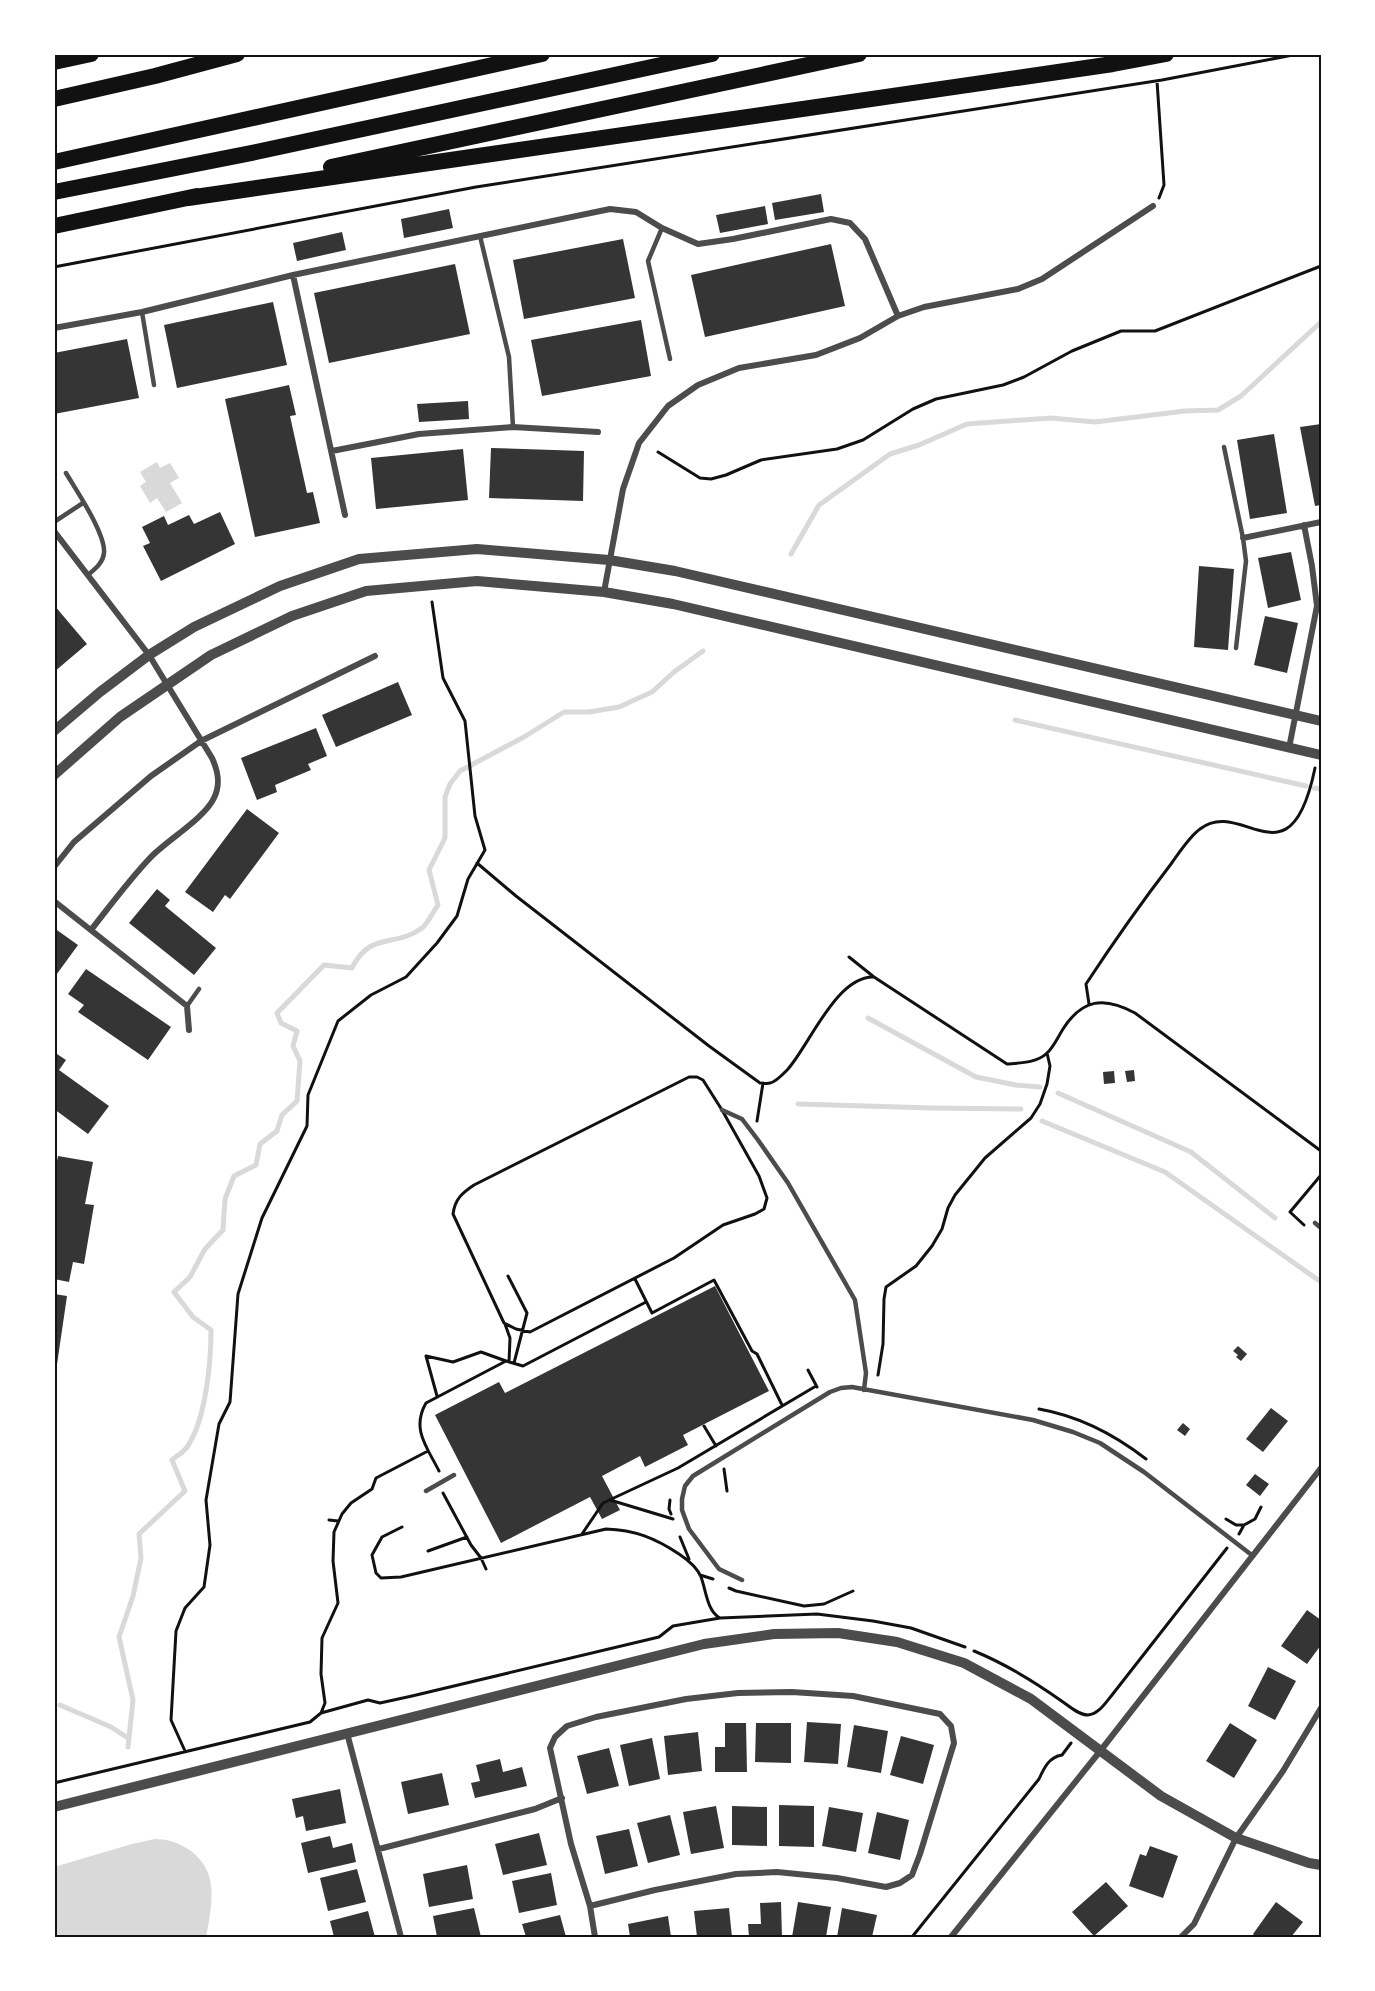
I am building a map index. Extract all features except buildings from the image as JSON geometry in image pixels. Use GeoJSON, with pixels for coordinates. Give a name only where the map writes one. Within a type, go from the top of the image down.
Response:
{"type":"FeatureCollection","features":[{"type":"Feature","properties":{"kind":"highway"},"geometry":{"type":"LineString","coordinates":[[54,62],[91,54]]}},
{"type":"Feature","properties":{"kind":"highway"},"geometry":{"type":"LineString","coordinates":[[54,99],[237,54]]}},
{"type":"Feature","properties":{"kind":"highway"},"geometry":{"type":"LineString","coordinates":[[54,162],[542,54]]}},
{"type":"Feature","properties":{"kind":"highway"},"geometry":{"type":"LineString","coordinates":[[54,192],[245,154],[712,54]]}},
{"type":"Feature","properties":{"kind":"highway"},"geometry":{"type":"LineString","coordinates":[[54,226],[859,54]]}},
{"type":"Feature","properties":{"kind":"highway"},"geometry":{"type":"LineString","coordinates":[[189,198],[1101,66],[1166,54]]}},
{"type":"Feature","properties":{"kind":"street"},"geometry":{"type":"LineString","coordinates":[[604,592],[623,489],[639,443],[668,406],[698,386],[739,368],[816,355],[860,338],[898,316],[924,307],[1018,289],[1042,279],[1153,206]]}},
{"type":"Feature","properties":{"kind":"street"},"geometry":{"type":"LineString","coordinates":[[54,328],[142,312],[293,275],[610,209],[636,212],[662,228],[698,244],[831,219],[850,224],[865,239],[898,316]]}},
{"type":"Feature","properties":{"kind":"street"},"geometry":{"type":"LineString","coordinates":[[293,275],[345,515]]}},
{"type":"Feature","properties":{"kind":"street"},"geometry":{"type":"LineString","coordinates":[[332,452],[420,434],[513,427],[598,432]]}},
{"type":"Feature","properties":{"kind":"street"},"geometry":{"type":"LineString","coordinates":[[1243,538],[1321,522]]}},
{"type":"Feature","properties":{"kind":"street"},"geometry":{"type":"LineString","coordinates":[[1289,748],[1317,606],[1304,525]]}},
{"type":"Feature","properties":{"kind":"street"},"geometry":{"type":"LineString","coordinates":[[54,531],[149,655],[217,769],[219,781],[214,800],[204,812],[150,857],[91,930]]}},
{"type":"Feature","properties":{"kind":"street"},"geometry":{"type":"LineString","coordinates":[[54,731],[149,655],[194,627],[280,586],[359,559],[477,549],[609,560],[675,571],[1321,721]]}},
{"type":"Feature","properties":{"kind":"street"},"geometry":{"type":"LineString","coordinates":[[54,775],[120,717],[210,655],[292,616],[366,591],[477,581],[604,592],[673,604],[1320,755]]}},
{"type":"Feature","properties":{"kind":"street"},"geometry":{"type":"LineString","coordinates":[[54,867],[82,834],[151,776],[201,741],[375,656]]}},
{"type":"Feature","properties":{"kind":"street"},"geometry":{"type":"LineString","coordinates":[[54,901],[187,1006],[189,1030]]}},
{"type":"Feature","properties":{"kind":"street"},"geometry":{"type":"LineString","coordinates":[[951,1937],[1101,1750],[1321,1468]]}},
{"type":"Feature","properties":{"kind":"street"},"geometry":{"type":"LineString","coordinates":[[54,1807],[704,1644],[774,1634],[838,1633],[897,1642],[964,1663],[1031,1700],[1161,1796],[1236,1838],[1321,1865]]}},
{"type":"Feature","properties":{"kind":"street"},"geometry":{"type":"LineString","coordinates":[[590,1906],[736,1874],[777,1872],[837,1878],[886,1887],[900,1883],[912,1875],[920,1854],[954,1743],[951,1726],[940,1714],[853,1696],[792,1692],[686,1699],[596,1717],[567,1726],[555,1737],[550,1748],[571,1844],[590,1906],[595,1937]]}},
{"type":"Feature","properties":{"kind":"street"},"geometry":{"type":"LineString","coordinates":[[1181,1937],[1194,1924],[1236,1838],[1283,1771],[1321,1708]]}},
{"type":"Feature","properties":{"kind":"street"},"geometry":{"type":"LineString","coordinates":[[347,1733],[401,1937]]}},
{"type":"Feature","properties":{"kind":"street"},"geometry":{"type":"LineString","coordinates":[[379,1849],[535,1809],[562,1798]]}},
{"type":"Feature","properties":{"kind":"lane"},"geometry":{"type":"LineString","coordinates":[[662,228],[648,261],[670,359]]}},
{"type":"Feature","properties":{"kind":"lane"},"geometry":{"type":"LineString","coordinates":[[480,236],[509,357],[513,427]]}},
{"type":"Feature","properties":{"kind":"lane"},"geometry":{"type":"LineString","coordinates":[[142,312],[154,385]]}},
{"type":"Feature","properties":{"kind":"lane"},"geometry":{"type":"LineString","coordinates":[[1224,447],[1246,561],[1236,648]]}},
{"type":"Feature","properties":{"kind":"lane"},"geometry":{"type":"LineString","coordinates":[[66,473],[102,537],[104,553],[100,564],[88,575]]}},
{"type":"Feature","properties":{"kind":"lane"},"geometry":{"type":"LineString","coordinates":[[54,522],[83,503]]}},
{"type":"Feature","properties":{"kind":"lane"},"geometry":{"type":"LineString","coordinates":[[187,1006],[199,989]]}},
{"type":"Feature","properties":{"kind":"lane"},"geometry":{"type":"LineString","coordinates":[[722,1110],[742,1119],[753,1132],[788,1183],[855,1300],[866,1376],[864,1390]]}},
{"type":"Feature","properties":{"kind":"lane"},"geometry":{"type":"LineString","coordinates":[[1315,1223],[1321,1228]]}},
{"type":"Feature","properties":{"kind":"lane"},"geometry":{"type":"LineString","coordinates":[[742,1580],[719,1569],[689,1528],[682,1510],[685,1486],[693,1476],[822,1396],[841,1388],[864,1390],[1033,1420],[1100,1443],[1144,1472],[1253,1556]]}},
{"type":"Feature","properties":{"kind":"lane"},"geometry":{"type":"LineString","coordinates":[[426,1491],[454,1475]]}},
{"type":"Feature","properties":{"kind":"path"},"geometry":{"type":"LineString","coordinates":[[54,267],[476,187],[1157,81],[1298,54]]}},
{"type":"Feature","properties":{"kind":"path"},"geometry":{"type":"LineString","coordinates":[[1153,206],[1164,184],[1157,81]]}},
{"type":"Feature","properties":{"kind":"path"},"geometry":{"type":"LineString","coordinates":[[658,452],[700,478],[711,479],[761,460],[837,449],[863,440],[913,409],[936,399],[1003,385],[1024,377],[1072,351],[1121,331],[1155,331],[1321,266]]}},
{"type":"Feature","properties":{"kind":"path"},"geometry":{"type":"LineString","coordinates":[[185,1751],[171,1720],[176,1631],[185,1608],[204,1587],[210,1545],[206,1500],[219,1424],[230,1402],[238,1294],[262,1218],[307,1126],[308,1095],[338,1021],[371,995],[406,977],[437,943],[457,916],[468,879],[484,850],[475,816],[465,721],[443,678],[432,602]]}},
{"type":"Feature","properties":{"kind":"path"},"geometry":{"type":"LineString","coordinates":[[1089,1004],[1086,984],[1136,910],[1199,829],[1215,820],[1230,822],[1263,833],[1280,833],[1298,819],[1312,784],[1320,755]]}},
{"type":"Feature","properties":{"kind":"path"},"geometry":{"type":"LineString","coordinates":[[477,862],[516,896],[709,1046],[763,1083],[770,1083],[783,1074],[797,1059],[835,1000],[847,986],[860,978],[874,977]]}},
{"type":"Feature","properties":{"kind":"path"},"geometry":{"type":"LineString","coordinates":[[849,957],[874,977],[1007,1064],[1024,1063],[1047,1053],[1067,1023],[1089,1004],[1108,1003],[1122,1006],[1135,1013],[1321,1151]]}},
{"type":"Feature","properties":{"kind":"path"},"geometry":{"type":"LineString","coordinates":[[877,1379],[883,1344],[886,1287],[916,1266],[942,1229],[948,1208],[955,1195],[985,1158],[1031,1118],[1040,1104],[1047,1084],[1050,1066],[1047,1053]]}},
{"type":"Feature","properties":{"kind":"path"},"geometry":{"type":"LineString","coordinates":[[504,1323],[530,1332],[674,1258],[723,1225],[764,1209],[767,1198],[759,1176],[703,1080],[689,1077],[463,1192],[455,1202],[453,1214],[510,1338],[507,1361]]}},
{"type":"Feature","properties":{"kind":"path"},"geometry":{"type":"LineString","coordinates":[[753,1132],[756,1130],[763,1083]]}},
{"type":"Feature","properties":{"kind":"path"},"geometry":{"type":"LineString","coordinates":[[1305,1226],[1290,1212],[1321,1175]]}},
{"type":"Feature","properties":{"kind":"path"},"geometry":{"type":"LineString","coordinates":[[508,1276],[527,1313],[514,1363]]}},
{"type":"Feature","properties":{"kind":"path"},"geometry":{"type":"LineString","coordinates":[[634,1279],[652,1313],[714,1280],[752,1351],[757,1354],[789,1417]]}},
{"type":"Feature","properties":{"kind":"path"},"geometry":{"type":"LineString","coordinates":[[437,1396],[426,1356],[453,1362],[481,1352],[523,1366],[646,1302]]}},
{"type":"Feature","properties":{"kind":"path"},"geometry":{"type":"LineString","coordinates":[[444,1480],[419,1428],[426,1403],[507,1361]]}},
{"type":"Feature","properties":{"kind":"path"},"geometry":{"type":"LineString","coordinates":[[808,1370],[822,1396]]}},
{"type":"Feature","properties":{"kind":"path"},"geometry":{"type":"LineString","coordinates":[[866,1376],[882,1381]]}},
{"type":"Feature","properties":{"kind":"path"},"geometry":{"type":"LineString","coordinates":[[582,1534],[603,1503],[678,1468],[823,1382]]}},
{"type":"Feature","properties":{"kind":"path"},"geometry":{"type":"LineString","coordinates":[[1032,1408],[1081,1421],[1129,1446],[1148,1460]]}},
{"type":"Feature","properties":{"kind":"path"},"geometry":{"type":"LineString","coordinates":[[321,1713],[325,1703],[321,1674],[322,1638],[338,1603],[332,1547],[338,1521],[351,1503],[372,1489],[376,1478],[429,1451]]}},
{"type":"Feature","properties":{"kind":"path"},"geometry":{"type":"LineString","coordinates":[[438,1484],[486,1569]]}},
{"type":"Feature","properties":{"kind":"path"},"geometry":{"type":"LineString","coordinates":[[610,1500],[673,1519]]}},
{"type":"Feature","properties":{"kind":"path"},"geometry":{"type":"LineString","coordinates":[[912,1937],[1039,1779],[1047,1763],[1057,1755],[1062,1755],[1091,1719],[1091,1714],[1101,1708],[1244,1525],[1254,1519],[1262,1507]]}},
{"type":"Feature","properties":{"kind":"path"},"geometry":{"type":"LineString","coordinates":[[1221,1516],[1236,1525],[1244,1525]]}},
{"type":"Feature","properties":{"kind":"path"},"geometry":{"type":"LineString","coordinates":[[329,1520],[338,1521]]}},
{"type":"Feature","properties":{"kind":"path"},"geometry":{"type":"LineString","coordinates":[[402,1527],[382,1537],[372,1555],[376,1574],[381,1578],[401,1577],[606,1529],[626,1530],[647,1536],[663,1543],[689,1561],[700,1575],[715,1616],[720,1618]]}},
{"type":"Feature","properties":{"kind":"path"},"geometry":{"type":"LineString","coordinates":[[428,1551],[467,1537]]}},
{"type":"Feature","properties":{"kind":"path"},"geometry":{"type":"LineString","coordinates":[[700,1575],[716,1581]]}},
{"type":"Feature","properties":{"kind":"path"},"geometry":{"type":"LineString","coordinates":[[721,1584],[736,1591],[804,1606],[824,1605],[853,1591]]}},
{"type":"Feature","properties":{"kind":"path"},"geometry":{"type":"LineString","coordinates":[[804,1606],[804,1614]]}},
{"type":"Feature","properties":{"kind":"shaded area"},"geometry":{"type":"Polygon","coordinates":[[[157,462],[160,468],[170,463],[179,478],[170,483],[182,503],[166,512],[157,498],[150,503],[140,486],[146,482],[140,472],[157,462]]]}},
{"type":"Feature","properties":{"kind":"shaded area"},"geometry":{"type":"Polygon","coordinates":[[[155,1839],[183,1846],[199,1858],[205,1866],[211,1885],[206,1937],[54,1937],[54,1867],[155,1839]]]}},
{"type":"Feature","properties":{"kind":"waterway"},"geometry":{"type":"LineString","coordinates":[[791,554],[819,505],[890,454],[919,445],[967,424],[1051,418],[1095,422],[1185,411],[1218,410],[1241,396],[1321,322]]}},
{"type":"Feature","properties":{"kind":"waterway"},"geometry":{"type":"LineString","coordinates":[[128,1747],[133,1700],[119,1637],[133,1596],[141,1558],[139,1534],[185,1491],[172,1460],[186,1449],[195,1433],[209,1373],[211,1330],[193,1317],[174,1292],[190,1277],[205,1249],[223,1230],[225,1199],[234,1176],[256,1165],[260,1144],[277,1131],[282,1115],[297,1101],[300,1061],[293,1046],[297,1031],[281,1023],[277,1013],[324,965],[352,968],[359,956],[375,944],[412,934],[426,923],[438,905],[429,870],[445,838],[445,797],[450,784],[460,771],[524,737],[564,712],[589,712],[619,707],[652,692],[674,672],[703,651]]}},
{"type":"Feature","properties":{"kind":"waterway"},"geometry":{"type":"LineString","coordinates":[[1015,720],[1306,786]]}},
{"type":"Feature","properties":{"kind":"waterway"},"geometry":{"type":"LineString","coordinates":[[1314,788],[1321,789]]}},
{"type":"Feature","properties":{"kind":"waterway"},"geometry":{"type":"LineString","coordinates":[[868,1018],[976,1077],[1040,1087]]}},
{"type":"Feature","properties":{"kind":"waterway"},"geometry":{"type":"LineString","coordinates":[[1058,1093],[1191,1152],[1275,1218]]}},
{"type":"Feature","properties":{"kind":"waterway"},"geometry":{"type":"LineString","coordinates":[[798,1104],[1021,1109]]}},
{"type":"Feature","properties":{"kind":"waterway"},"geometry":{"type":"LineString","coordinates":[[1042,1121],[1165,1172],[1321,1282]]}},
{"type":"Feature","properties":{"kind":"waterway"},"geometry":{"type":"LineString","coordinates":[[60,1705],[111,1727],[128,1738]]}}]}
